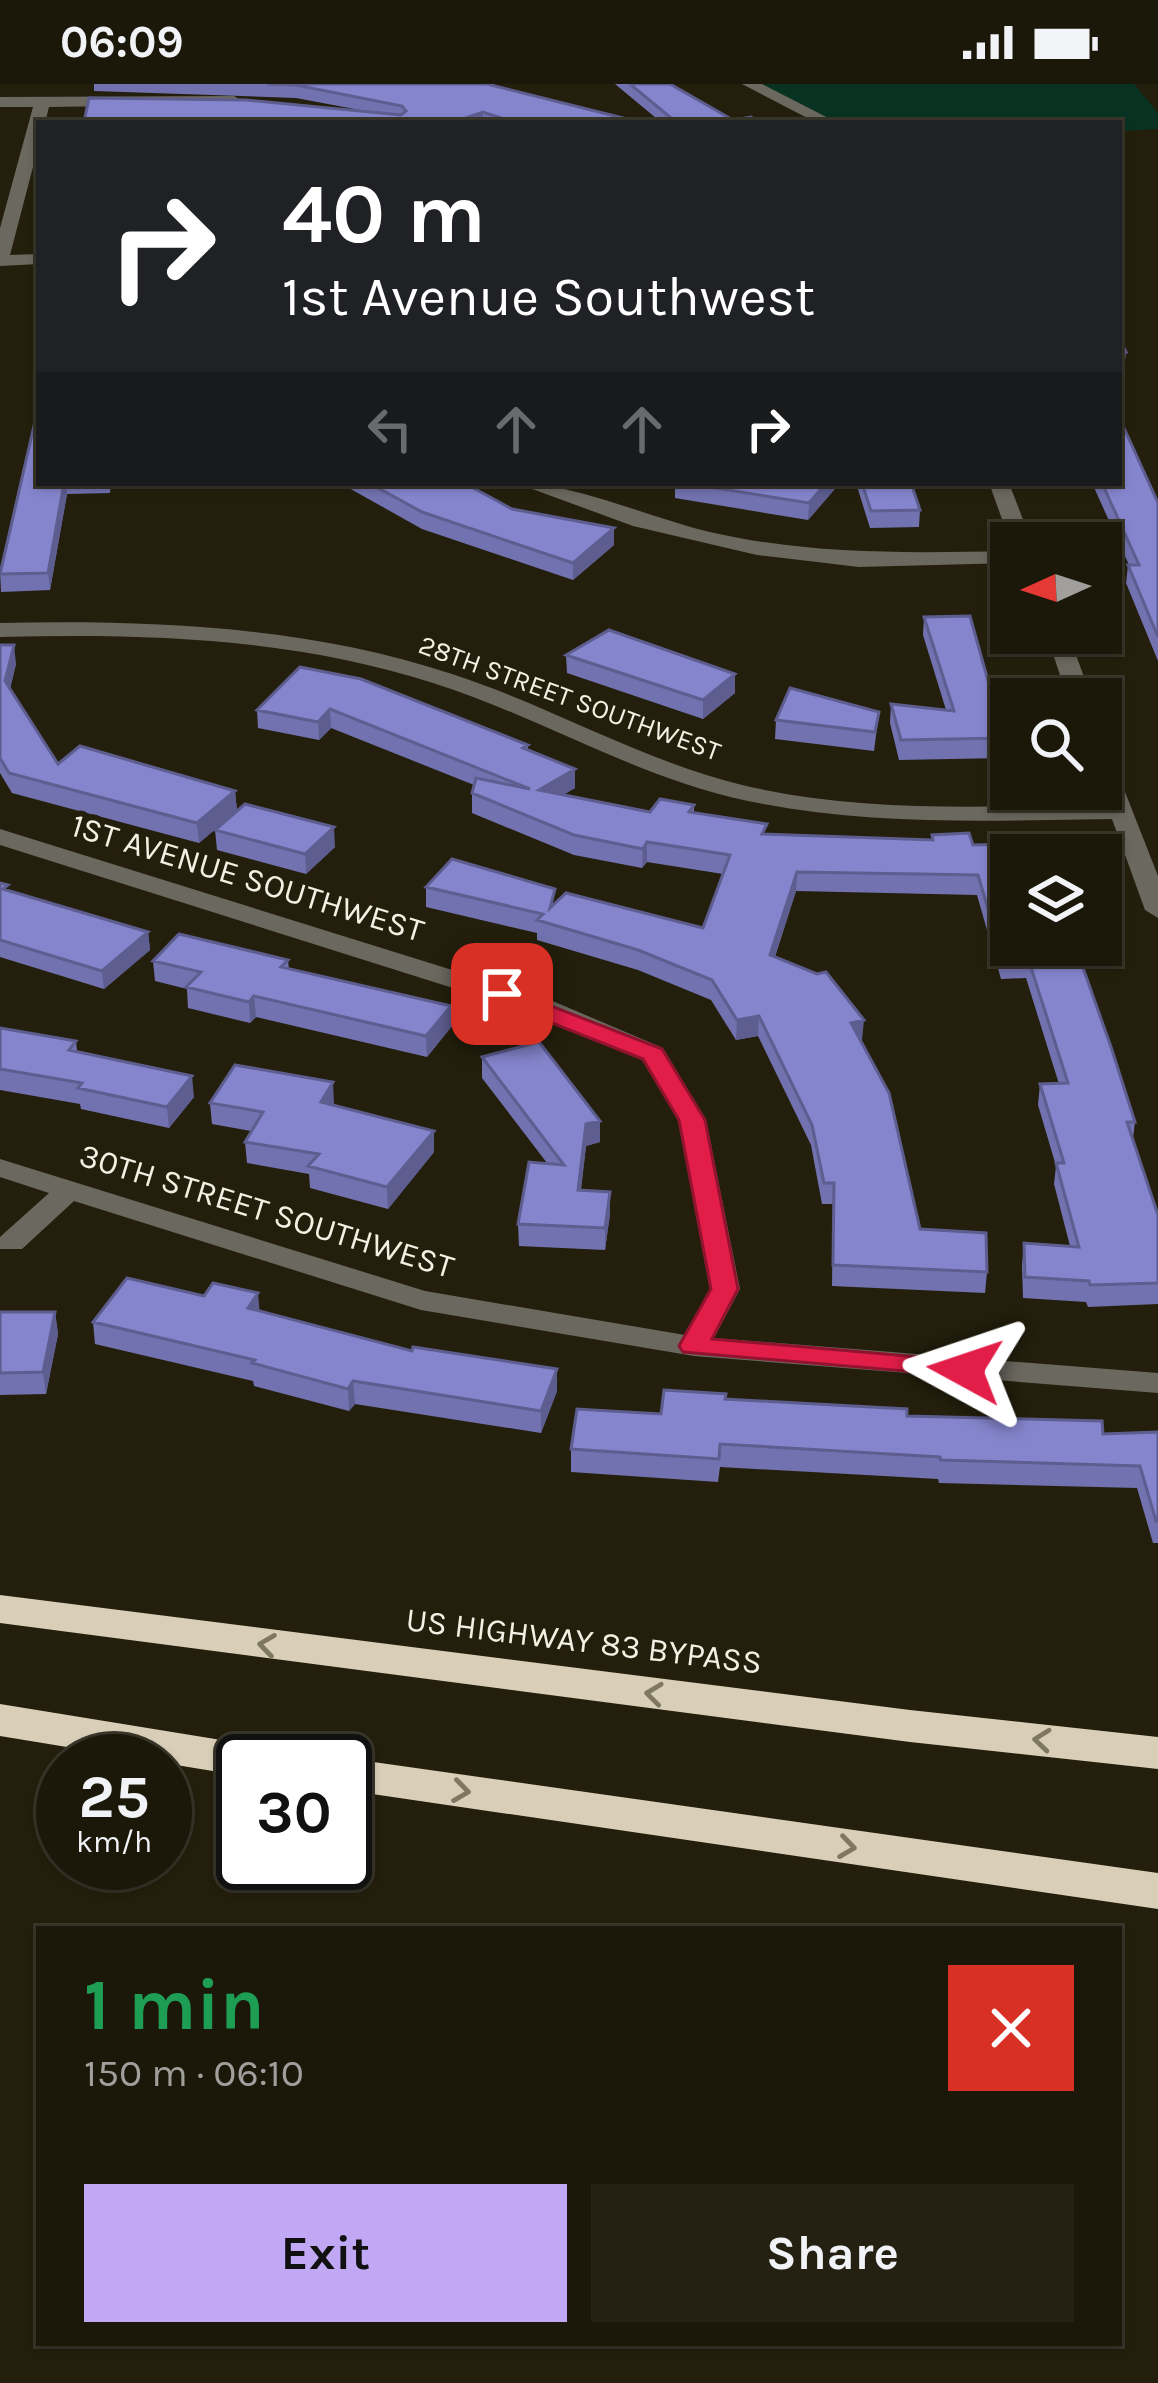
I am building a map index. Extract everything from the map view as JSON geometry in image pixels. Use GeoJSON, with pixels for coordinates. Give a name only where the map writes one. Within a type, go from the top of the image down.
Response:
{"type":"FeatureCollection","features":[{"type":"Feature","properties":{"kind":"highway","name":"US HIGHWAY 83 BYPASS"},"geometry":{"type":"LineString","coordinates":[[0,1609],[887,1723],[1158,1753]]}},
{"type":"Feature","properties":{"kind":"highway"},"geometry":{"type":"LineString","coordinates":[[0,1720],[216,1755]]}},
{"type":"Feature","properties":{"kind":"highway"},"geometry":{"type":"LineString","coordinates":[[372,1778],[1158,1891]]}},
{"type":"Feature","properties":{"kind":"street"},"geometry":{"type":"LineString","coordinates":[[750,84],[824,120]]}},
{"type":"Feature","properties":{"kind":"street"},"geometry":{"type":"LineString","coordinates":[[0,102],[245,102]]}},
{"type":"Feature","properties":{"kind":"street"},"geometry":{"type":"LineString","coordinates":[[37,120],[42,102]]}},
{"type":"Feature","properties":{"kind":"street"},"geometry":{"type":"LineString","coordinates":[[36,125],[0,261],[36,259]]}},
{"type":"Feature","properties":{"kind":"street"},"geometry":{"type":"LineString","coordinates":[[535,486],[688,535],[757,548],[840,560],[990,557]]}},
{"type":"Feature","properties":{"kind":"street"},"geometry":{"type":"LineString","coordinates":[[1000,486],[1014,522]]}},
{"type":"Feature","properties":{"kind":"street","name":"28TH STREET SOUTHWEST"},"geometry":{"type":"LineString","coordinates":[[0,630],[217,630],[323,646],[444,678],[575,735],[697,780],[792,800],[952,815],[1121,811]]}},
{"type":"Feature","properties":{"kind":"street"},"geometry":{"type":"LineString","coordinates":[[1121,811],[1158,910]]}},
{"type":"Feature","properties":{"kind":"street","name":"1ST AVENUE SOUTHWEST"},"geometry":{"type":"LineString","coordinates":[[0,837],[545,1008],[653,1054],[692,1120],[724,1289],[694,1346]]}},
{"type":"Feature","properties":{"kind":"street","name":"30TH STREET SOUTHWEST"},"geometry":{"type":"LineString","coordinates":[[0,1168],[421,1300],[694,1346],[1158,1383]]}},
{"type":"Feature","properties":{"kind":"street"},"geometry":{"type":"LineString","coordinates":[[11,1243],[71,1188]]}},
{"type":"Feature","properties":{"kind":"green space"},"geometry":{"type":"Polygon","coordinates":[[[761,84],[1134,84],[1158,113],[1158,129],[1122,131],[1122,120],[832,120],[761,84]]]}},
{"type":"Feature","properties":{"kind":"building"},"geometry":{"type":"Polygon","coordinates":[[[267,84],[487,84],[631,120],[507,120],[483,112],[460,120],[84,120],[89,98],[246,100],[401,115],[406,111],[402,106],[296,85],[267,84]]]}},
{"type":"Feature","properties":{"kind":"building"},"geometry":{"type":"Polygon","coordinates":[[[630,84],[670,84],[733,120],[673,120],[630,84]]]}},
{"type":"Feature","properties":{"kind":"building"},"geometry":{"type":"Polygon","coordinates":[[[36,417],[36,486],[63,486],[48,573],[0,574],[36,417]]]}},
{"type":"Feature","properties":{"kind":"building"},"geometry":{"type":"Polygon","coordinates":[[[1122,424],[1158,503],[1158,637],[1128,565],[1139,565],[1103,486],[1122,486],[1122,424]]]}},
{"type":"Feature","properties":{"kind":"building"},"geometry":{"type":"Polygon","coordinates":[[[374,486],[470,486],[512,509],[614,528],[573,563],[422,512],[374,486]]]}},
{"type":"Feature","properties":{"kind":"building"},"geometry":{"type":"Polygon","coordinates":[[[704,486],[823,486],[809,503],[704,486]]]}},
{"type":"Feature","properties":{"kind":"building"},"geometry":{"type":"Polygon","coordinates":[[[863,486],[912,486],[920,510],[871,511],[863,486]]]}},
{"type":"Feature","properties":{"kind":"building"},"geometry":{"type":"Polygon","coordinates":[[[970,616],[990,688],[990,738],[901,740],[891,704],[954,711],[924,617],[970,616]]]}},
{"type":"Feature","properties":{"kind":"building"},"geometry":{"type":"Polygon","coordinates":[[[609,630],[735,674],[703,700],[566,655],[609,630]]]}},
{"type":"Feature","properties":{"kind":"building"},"geometry":{"type":"Polygon","coordinates":[[[0,645],[14,645],[5,681],[58,764],[80,746],[235,791],[197,823],[9,773],[0,758],[0,645]]]}},
{"type":"Feature","properties":{"kind":"building"},"geometry":{"type":"Polygon","coordinates":[[[300,667],[361,679],[528,745],[523,748],[575,769],[539,790],[650,812],[660,799],[694,805],[689,812],[767,824],[762,834],[933,840],[932,835],[969,833],[973,845],[990,844],[990,915],[978,875],[797,872],[770,955],[817,974],[826,972],[864,1020],[851,1023],[889,1093],[920,1229],[986,1233],[987,1272],[833,1265],[834,1183],[824,1183],[812,1125],[759,1016],[737,1020],[712,980],[638,950],[537,920],[543,914],[426,887],[452,859],[555,889],[550,908],[566,893],[703,928],[730,855],[647,842],[643,849],[574,835],[472,793],[476,778],[530,789],[330,709],[318,722],[257,710],[300,667]]]}},
{"type":"Feature","properties":{"kind":"building"},"geometry":{"type":"Polygon","coordinates":[[[790,688],[879,712],[875,732],[776,720],[790,688]]]}},
{"type":"Feature","properties":{"kind":"building"},"geometry":{"type":"Polygon","coordinates":[[[245,804],[334,827],[305,854],[215,830],[245,804]]]}},
{"type":"Feature","properties":{"kind":"building"},"geometry":{"type":"Polygon","coordinates":[[[0,883],[8,885],[3,889],[148,932],[102,971],[0,940],[0,883]]]}},
{"type":"Feature","properties":{"kind":"building"},"geometry":{"type":"Polygon","coordinates":[[[179,934],[288,960],[281,967],[451,1006],[426,1036],[254,996],[249,1002],[186,987],[201,972],[153,961],[179,934]]]}},
{"type":"Feature","properties":{"kind":"building"},"geometry":{"type":"Polygon","coordinates":[[[1031,966],[1082,966],[1135,1122],[1127,1122],[1158,1215],[1158,1283],[1090,1285],[1089,1281],[1025,1277],[1024,1243],[1079,1247],[1056,1163],[1064,1163],[1040,1084],[1068,1083],[1031,966]]]}},
{"type":"Feature","properties":{"kind":"building"},"geometry":{"type":"Polygon","coordinates":[[[0,1028],[76,1041],[69,1050],[192,1076],[167,1107],[78,1088],[82,1083],[0,1069],[0,1028]]]}},
{"type":"Feature","properties":{"kind":"building"},"geometry":{"type":"Polygon","coordinates":[[[539,1042],[600,1121],[586,1124],[578,1190],[610,1192],[605,1228],[518,1224],[529,1162],[564,1165],[482,1057],[539,1042]]]}},
{"type":"Feature","properties":{"kind":"building"},"geometry":{"type":"Polygon","coordinates":[[[235,1065],[333,1082],[321,1102],[434,1131],[387,1187],[308,1166],[319,1154],[245,1142],[263,1112],[210,1103],[235,1065]]]}},
{"type":"Feature","properties":{"kind":"building"},"geometry":{"type":"Polygon","coordinates":[[[127,1278],[204,1296],[213,1283],[258,1293],[248,1308],[412,1351],[413,1347],[557,1369],[541,1411],[353,1381],[348,1389],[252,1363],[255,1360],[93,1322],[127,1278]]]}},
{"type":"Feature","properties":{"kind":"building"},"geometry":{"type":"Polygon","coordinates":[[[0,1312],[55,1312],[43,1372],[0,1373],[0,1312]]]}},
{"type":"Feature","properties":{"kind":"building"},"geometry":{"type":"Polygon","coordinates":[[[664,1390],[726,1394],[725,1399],[907,1409],[907,1416],[1102,1421],[1103,1434],[1158,1432],[1158,1520],[1140,1466],[941,1460],[720,1444],[719,1459],[571,1449],[577,1409],[661,1414],[664,1390]]]}},
{"type":"Feature","properties":{"kind":"route"},"geometry":{"type":"LineString","coordinates":[[502,994],[653,1054],[692,1120],[724,1289],[694,1346],[965,1370]]}}]}
